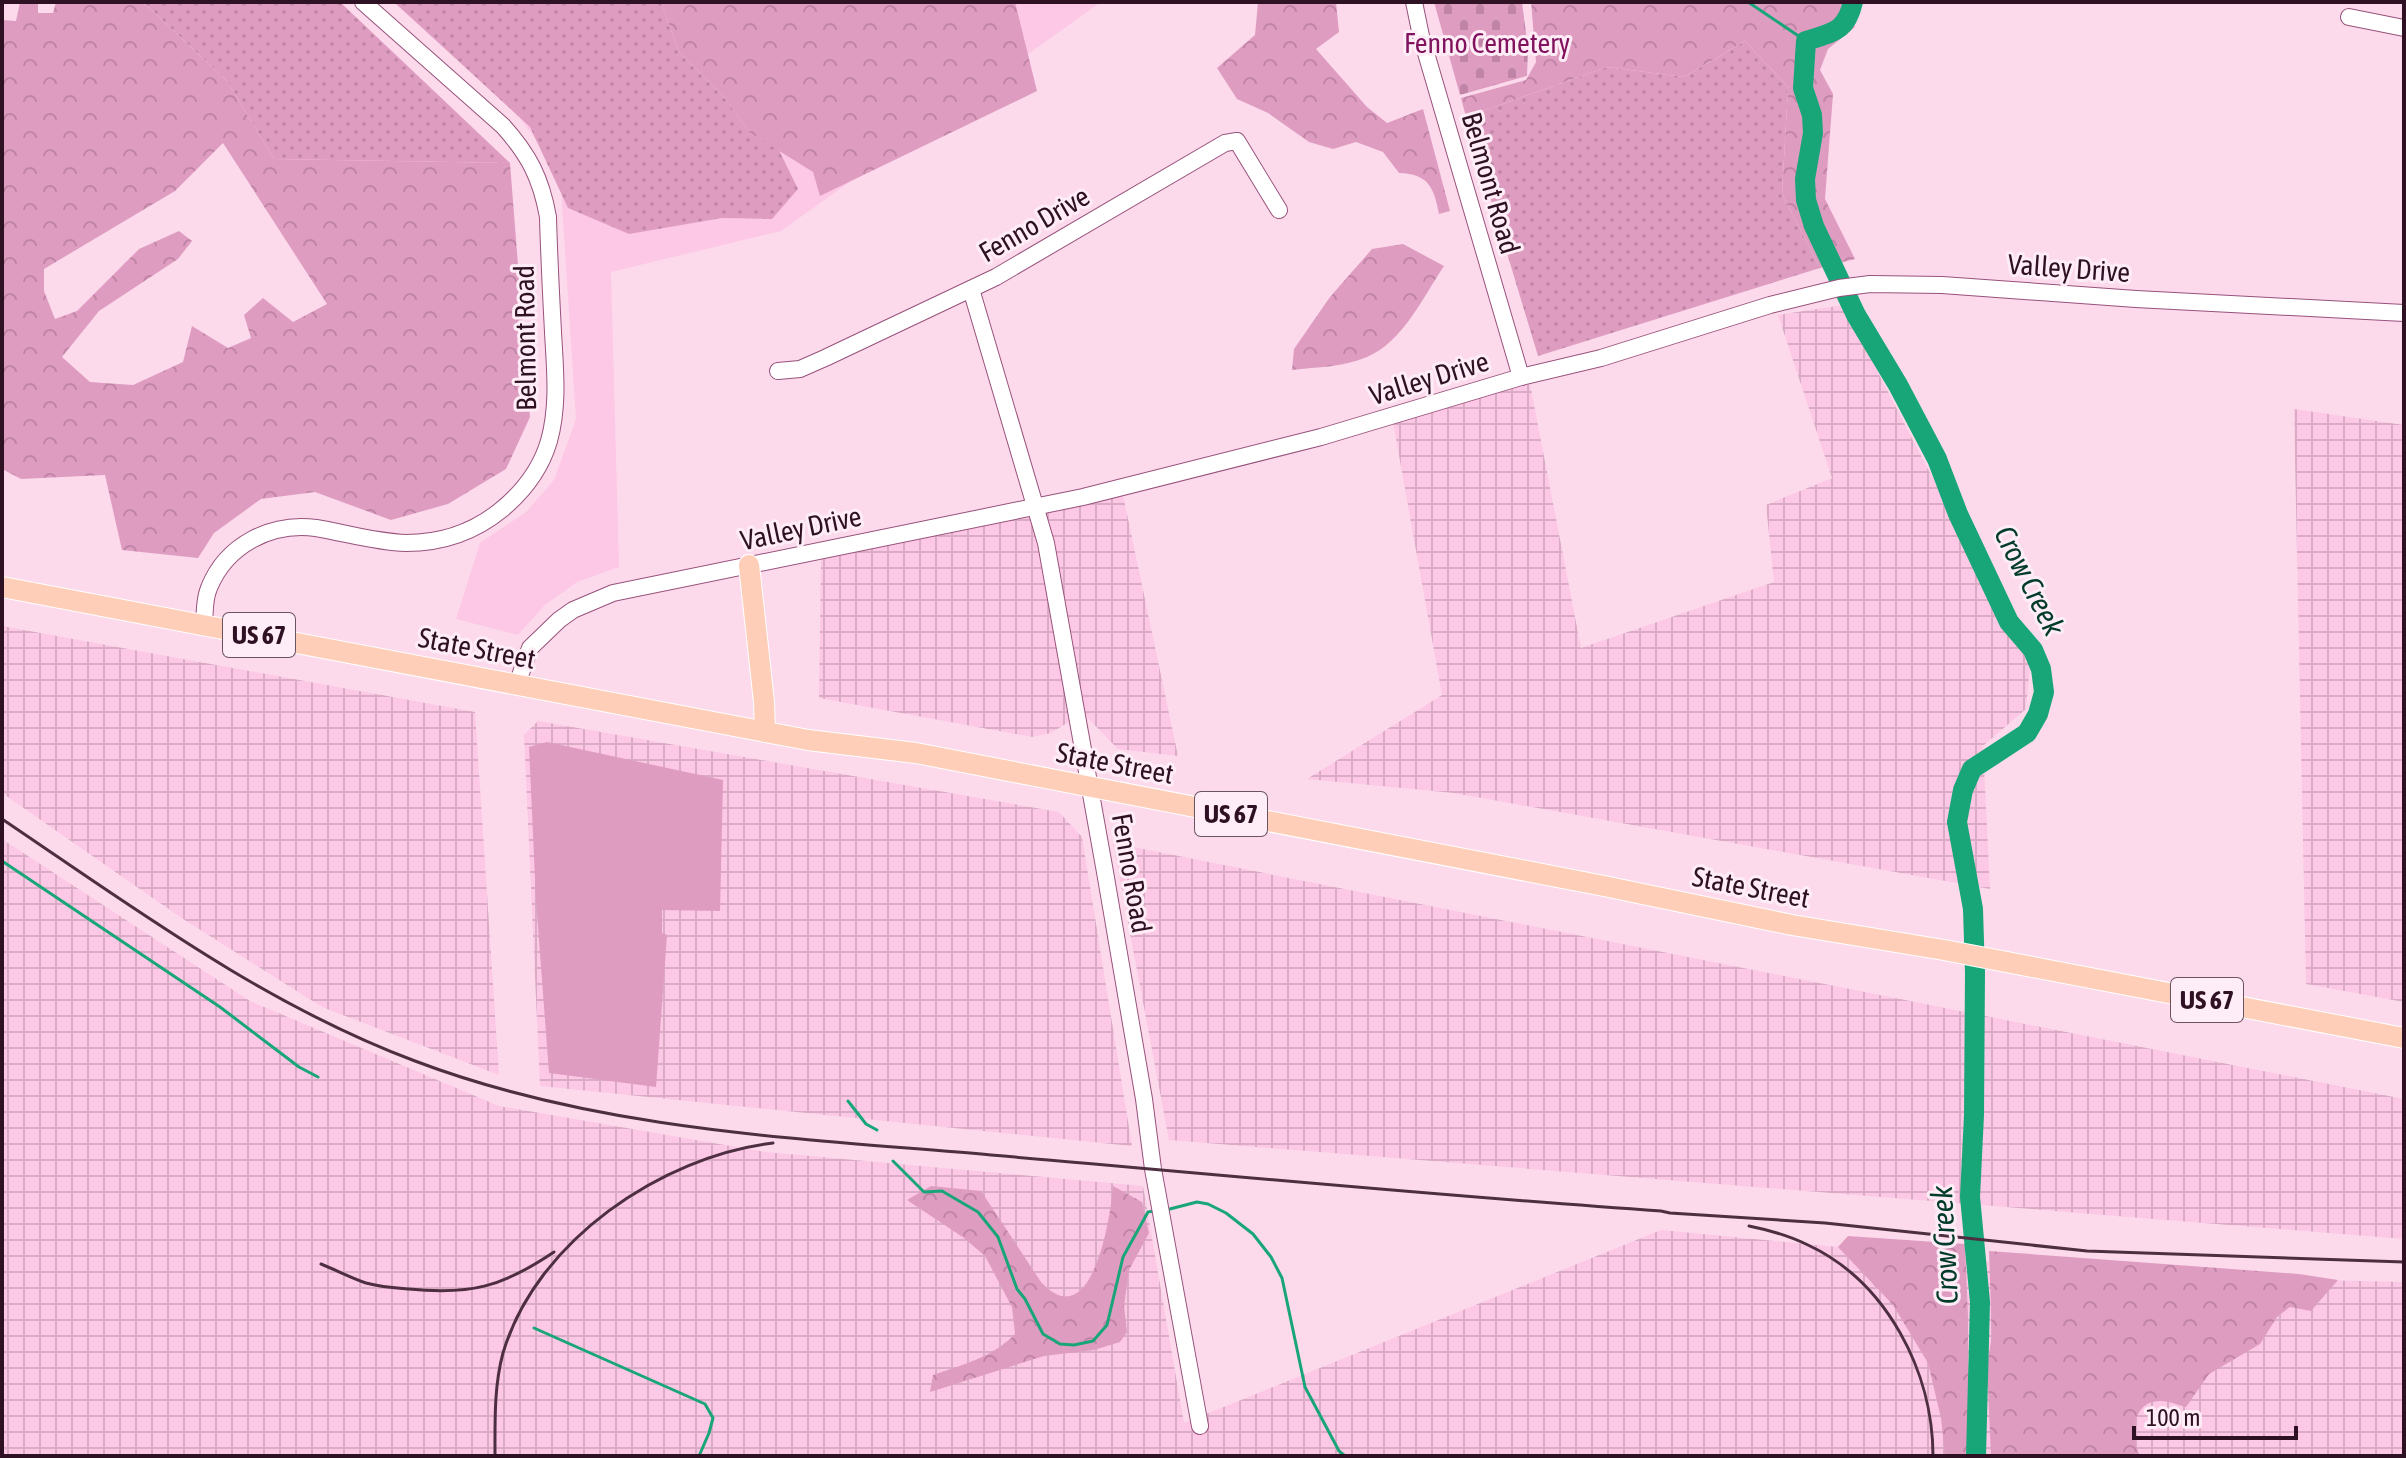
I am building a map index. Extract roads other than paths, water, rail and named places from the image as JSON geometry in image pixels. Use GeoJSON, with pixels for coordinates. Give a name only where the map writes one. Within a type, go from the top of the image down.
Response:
{"type":"FeatureCollection","features":[{"type":"Feature","properties":{"kind":"main road"},"geometry":{"type":"LineString","coordinates":[[749,565],[765,732]]}},
{"type":"Feature","properties":{"kind":"main road","name":"State Street"},"geometry":{"type":"LineString","coordinates":[[2,587],[808,740],[916,753],[1792,925],[1944,950],[2404,1038]]}},
{"type":"Feature","properties":{"kind":"street","name":"Belmont Road"},"geometry":{"type":"LineString","coordinates":[[204,624],[207,591],[220,566],[239,547],[264,532],[288,526],[315,528],[384,542],[409,543],[459,535],[492,518],[516,498],[548,445],[557,392],[548,217],[533,166],[503,126],[363,2]]}},
{"type":"Feature","properties":{"kind":"street","name":"Belmont Road"},"geometry":{"type":"LineString","coordinates":[[1414,2],[1421,36],[1521,377]]}},
{"type":"Feature","properties":{"kind":"street"},"geometry":{"type":"LineString","coordinates":[[2349,17],[2404,28]]}},
{"type":"Feature","properties":{"kind":"street","name":"Fenno Drive"},"geometry":{"type":"LineString","coordinates":[[778,371],[800,369],[971,289],[1225,143],[1237,141],[1279,210]]}},
{"type":"Feature","properties":{"kind":"street","name":"Valley Drive"},"geometry":{"type":"LineString","coordinates":[[517,684],[530,648],[573,610],[613,593],[1083,497],[1321,437],[1521,377],[1601,358],[1819,292],[1870,284],[1942,285],[2404,313]]}},
{"type":"Feature","properties":{"kind":"street","name":"Fenno Road"},"geometry":{"type":"LineString","coordinates":[[971,289],[1046,543],[1200,1426]]}},
{"type":"Feature","properties":{"kind":"waterway"},"geometry":{"type":"LineString","coordinates":[[1748,2],[1806,41]]}},
{"type":"Feature","properties":{"kind":"waterway","name":"Crow Creek"},"geometry":{"type":"LineString","coordinates":[[1853,2],[1842,25],[1831,33],[1806,41],[1803,88],[1812,115],[1813,133],[1805,179],[1806,200],[1814,226],[1856,315],[1937,459],[1958,514],[2009,622],[2033,650],[2041,669],[2044,692],[2038,714],[2027,733],[1972,769],[1963,790],[1957,822],[1973,909],[1975,973],[1970,1197],[1980,1302],[1976,1456]]}},
{"type":"Feature","properties":{"kind":"waterway"},"geometry":{"type":"LineString","coordinates":[[2,861],[220,1007],[299,1067],[318,1077]]}},
{"type":"Feature","properties":{"kind":"waterway"},"geometry":{"type":"LineString","coordinates":[[848,1101],[866,1124],[877,1130]]}},
{"type":"Feature","properties":{"kind":"waterway"},"geometry":{"type":"LineString","coordinates":[[893,1161],[924,1192],[942,1191],[978,1212],[998,1237],[1017,1289],[1043,1334],[1060,1344],[1093,1341],[1107,1325],[1123,1257],[1148,1212],[1154,1211]]}},
{"type":"Feature","properties":{"kind":"waterway"},"geometry":{"type":"LineString","coordinates":[[1166,1210],[1197,1202],[1208,1204],[1226,1213],[1253,1234],[1271,1257],[1282,1278],[1305,1387],[1339,1451],[1345,1456]]}},
{"type":"Feature","properties":{"kind":"waterway"},"geometry":{"type":"LineString","coordinates":[[534,1328],[705,1404],[713,1418],[699,1456]]}},
{"type":"Feature","properties":{"kind":"railway"},"geometry":{"type":"LineString","coordinates":[[2,819],[202,952],[306,1012],[360,1038],[415,1061],[485,1084],[556,1103],[627,1117],[845,1143],[1410,1192],[1825,1223],[2087,1251],[2404,1262]]}},
{"type":"Feature","properties":{"kind":"railway"},"geometry":{"type":"LineString","coordinates":[[495,1456],[497,1391],[503,1353],[520,1312],[544,1275],[574,1241],[609,1211],[647,1186],[731,1151],[773,1143]]}},
{"type":"Feature","properties":{"kind":"railway"},"geometry":{"type":"LineString","coordinates":[[1749,1226],[1794,1239],[1836,1261],[1861,1282],[1882,1306],[1900,1333],[1925,1393],[1933,1456]]}},
{"type":"Feature","properties":{"kind":"railway"},"geometry":{"type":"LineString","coordinates":[[321,1264],[377,1285],[450,1291],[502,1281],[554,1252]]}},
{"type":"Feature","properties":{"kind":"park label","name":"Fenno Cemetery"},"geometry":{"type":"Point","coordinates":[1487,43]}}]}
